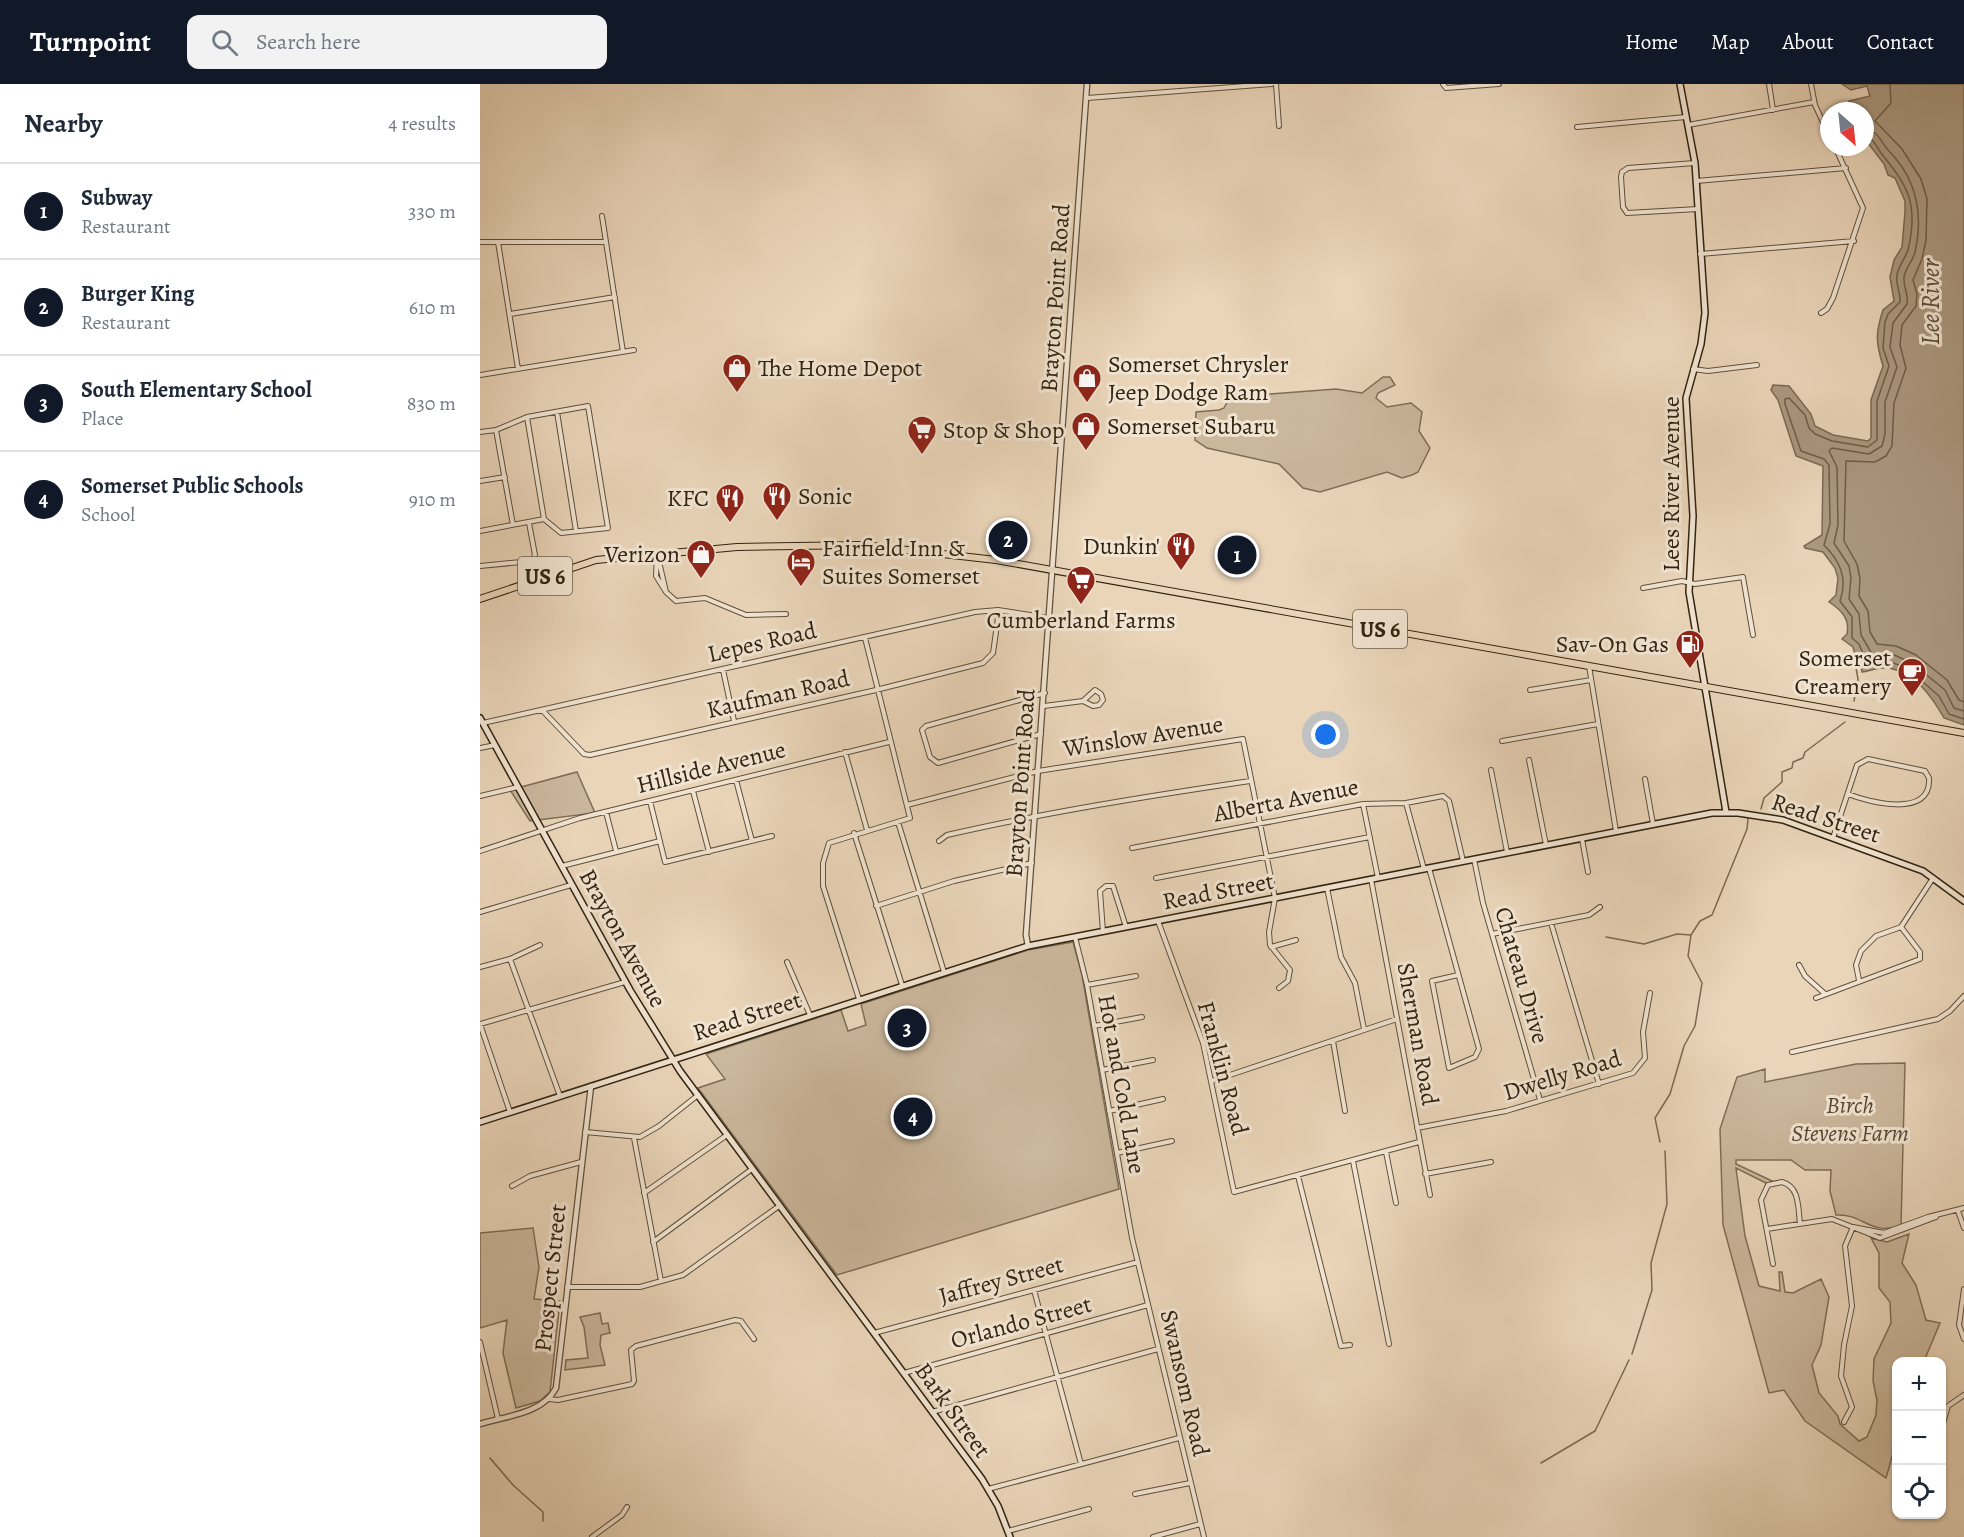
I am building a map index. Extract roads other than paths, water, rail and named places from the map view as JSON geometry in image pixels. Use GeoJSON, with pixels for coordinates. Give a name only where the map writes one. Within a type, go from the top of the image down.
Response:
{"type":"FeatureCollection","features":[{"type":"Feature","properties":{"kind":"main road","name":"Lees River Avenue"},"geometry":{"type":"LineString","coordinates":[[1680,85],[1695,163],[1705,312],[1701,344],[1693,369],[1686,407],[1693,516],[1689,584],[1692,616],[1726,812]]}},
{"type":"Feature","properties":{"kind":"main road","name":"US 6"},"geometry":{"type":"LineString","coordinates":[[480,599],[581,564],[657,553],[768,545],[863,545],[954,554],[1053,570],[1964,733]]}},
{"type":"Feature","properties":{"kind":"main road","name":"Brayton Avenue"},"geometry":{"type":"LineString","coordinates":[[482,720],[625,982],[672,1059],[857,1310]]}},
{"type":"Feature","properties":{"kind":"main road","name":"Read Street"},"geometry":{"type":"LineString","coordinates":[[480,1122],[1028,946],[1616,831],[1726,812],[1769,816],[1901,862],[1934,877],[1964,902]]}},
{"type":"Feature","properties":{"kind":"main road","name":"Bark Street"},"geometry":{"type":"LineString","coordinates":[[857,1310],[988,1489],[1009,1534]]}},
{"type":"Feature","properties":{"kind":"street","name":"Brayton Point Road"},"geometry":{"type":"LineString","coordinates":[[1028,946],[1026,935],[1087,84]]}},
{"type":"Feature","properties":{"kind":"street"},"geometry":{"type":"LineString","coordinates":[[1087,98],[1274,84],[1280,126]]}},
{"type":"Feature","properties":{"kind":"street"},"geometry":{"type":"LineString","coordinates":[[1444,86],[1499,84]]}},
{"type":"Feature","properties":{"kind":"street"},"geometry":{"type":"LineString","coordinates":[[1769,84],[1773,110]]}},
{"type":"Feature","properties":{"kind":"street"},"geometry":{"type":"LineString","coordinates":[[1811,84],[1814,102],[1820,115]]}},
{"type":"Feature","properties":{"kind":"street"},"geometry":{"type":"LineString","coordinates":[[1687,125],[1814,102]]}},
{"type":"Feature","properties":{"kind":"street"},"geometry":{"type":"LineString","coordinates":[[1577,127],[1686,117]]}},
{"type":"Feature","properties":{"kind":"street"},"geometry":{"type":"LineString","coordinates":[[1821,313],[1827,309],[1833,298],[1854,241],[1863,208],[1840,156]]}},
{"type":"Feature","properties":{"kind":"street"},"geometry":{"type":"LineString","coordinates":[[1695,163],[1628,168],[1622,172],[1620,177],[1623,207],[1627,213],[1698,208]]}},
{"type":"Feature","properties":{"kind":"street"},"geometry":{"type":"LineString","coordinates":[[1696,181],[1846,168]]}},
{"type":"Feature","properties":{"kind":"street"},"geometry":{"type":"LineString","coordinates":[[602,216],[623,352]]}},
{"type":"Feature","properties":{"kind":"street"},"geometry":{"type":"LineString","coordinates":[[1700,254],[1854,241]]}},
{"type":"Feature","properties":{"kind":"street"},"geometry":{"type":"LineString","coordinates":[[480,242],[605,242]]}},
{"type":"Feature","properties":{"kind":"street"},"geometry":{"type":"LineString","coordinates":[[498,242],[518,369]]}},
{"type":"Feature","properties":{"kind":"street"},"geometry":{"type":"LineString","coordinates":[[510,314],[615,297]]}},
{"type":"Feature","properties":{"kind":"street"},"geometry":{"type":"LineString","coordinates":[[480,375],[634,350]]}},
{"type":"Feature","properties":{"kind":"street"},"geometry":{"type":"LineString","coordinates":[[1693,369],[1708,371],[1757,365]]}},
{"type":"Feature","properties":{"kind":"street"},"geometry":{"type":"LineString","coordinates":[[480,432],[496,430],[527,417],[588,406],[608,528],[561,533],[544,519],[527,417]]}},
{"type":"Feature","properties":{"kind":"street"},"geometry":{"type":"LineString","coordinates":[[557,412],[576,531]]}},
{"type":"Feature","properties":{"kind":"street"},"geometry":{"type":"LineString","coordinates":[[496,430],[513,525]]}},
{"type":"Feature","properties":{"kind":"street"},"geometry":{"type":"LineString","coordinates":[[480,481],[505,477]]}},
{"type":"Feature","properties":{"kind":"street"},"geometry":{"type":"LineString","coordinates":[[480,531],[544,519]]}},
{"type":"Feature","properties":{"kind":"street"},"geometry":{"type":"LineString","coordinates":[[480,566],[529,562],[534,559],[529,523]]}},
{"type":"Feature","properties":{"kind":"street"},"geometry":{"type":"LineString","coordinates":[[657,553],[666,592],[676,600],[705,598],[746,615],[786,614]]}},
{"type":"Feature","properties":{"kind":"street"},"geometry":{"type":"LineString","coordinates":[[1643,588],[1683,581],[1689,584],[1743,577],[1753,635]]}},
{"type":"Feature","properties":{"kind":"street","name":"Lepes Road"},"geometry":{"type":"LineString","coordinates":[[482,720],[542,710],[975,612],[999,611],[1050,618]]}},
{"type":"Feature","properties":{"kind":"street","name":"Kaufman Road"},"geometry":{"type":"LineString","coordinates":[[542,710],[587,755],[876,690],[987,660],[993,653],[999,611]]}},
{"type":"Feature","properties":{"kind":"street"},"geometry":{"type":"LineString","coordinates":[[859,999],[823,886],[823,864],[831,841],[910,818],[876,690],[865,638]]}},
{"type":"Feature","properties":{"kind":"street"},"geometry":{"type":"LineString","coordinates":[[1589,666],[1616,831]]}},
{"type":"Feature","properties":{"kind":"street"},"geometry":{"type":"LineString","coordinates":[[723,670],[735,721]]}},
{"type":"Feature","properties":{"kind":"street"},"geometry":{"type":"LineString","coordinates":[[1530,690],[1591,680]]}},
{"type":"Feature","properties":{"kind":"street"},"geometry":{"type":"LineString","coordinates":[[1044,706],[1083,701],[1097,706],[1102,703],[1103,697],[1095,690],[1083,701]]}},
{"type":"Feature","properties":{"kind":"street"},"geometry":{"type":"LineString","coordinates":[[1042,734],[934,762],[930,757],[922,730],[926,726],[1045,693]]}},
{"type":"Feature","properties":{"kind":"street"},"geometry":{"type":"LineString","coordinates":[[1502,741],[1598,724]]}},
{"type":"Feature","properties":{"kind":"street","name":"Winslow Avenue"},"geometry":{"type":"LineString","coordinates":[[907,805],[1038,771],[1240,738],[1244,741],[1250,781]]}},
{"type":"Feature","properties":{"kind":"street","name":"Hillside Avenue"},"geometry":{"type":"LineString","coordinates":[[480,851],[606,812],[889,742]]}},
{"type":"Feature","properties":{"kind":"street"},"geometry":{"type":"LineString","coordinates":[[480,748],[495,744]]}},
{"type":"Feature","properties":{"kind":"street"},"geometry":{"type":"LineString","coordinates":[[845,752],[867,830]]}},
{"type":"Feature","properties":{"kind":"street"},"geometry":{"type":"LineString","coordinates":[[1833,838],[1857,765],[1868,759],[1923,770],[1928,774],[1930,784],[1923,795],[1910,804],[1875,803],[1848,794]]}},
{"type":"Feature","properties":{"kind":"street"},"geometry":{"type":"LineString","coordinates":[[1529,760],[1546,845]]}},
{"type":"Feature","properties":{"kind":"street"},"geometry":{"type":"LineString","coordinates":[[1491,770],[1507,852]]}},
{"type":"Feature","properties":{"kind":"street"},"geometry":{"type":"LineString","coordinates":[[1645,779],[1653,824]]}},
{"type":"Feature","properties":{"kind":"street"},"geometry":{"type":"LineString","coordinates":[[736,780],[752,841]]}},
{"type":"Feature","properties":{"kind":"street"},"geometry":{"type":"LineString","coordinates":[[939,841],[947,835],[1035,815],[1250,781],[1268,856],[1275,898],[1269,932],[1271,947],[1290,970],[1288,981],[1279,988]]}},
{"type":"Feature","properties":{"kind":"street"},"geometry":{"type":"LineString","coordinates":[[480,796],[518,787]]}},
{"type":"Feature","properties":{"kind":"street"},"geometry":{"type":"LineString","coordinates":[[693,791],[709,852]]}},
{"type":"Feature","properties":{"kind":"street","name":"Alberta Avenue"},"geometry":{"type":"LineString","coordinates":[[1132,848],[1363,804],[1406,803],[1446,798],[1463,861]]}},
{"type":"Feature","properties":{"kind":"street"},"geometry":{"type":"LineString","coordinates":[[650,801],[665,862],[771,836]]}},
{"type":"Feature","properties":{"kind":"street"},"geometry":{"type":"LineString","coordinates":[[1406,803],[1458,975],[1478,1053],[1457,1067],[1449,1068],[1432,981],[1458,975]]}},
{"type":"Feature","properties":{"kind":"street"},"geometry":{"type":"LineString","coordinates":[[1363,804],[1378,878]]}},
{"type":"Feature","properties":{"kind":"street"},"geometry":{"type":"LineString","coordinates":[[606,812],[616,852]]}},
{"type":"Feature","properties":{"kind":"street"},"geometry":{"type":"LineString","coordinates":[[898,822],[944,972]]}},
{"type":"Feature","properties":{"kind":"street"},"geometry":{"type":"LineString","coordinates":[[854,833],[902,985]]}},
{"type":"Feature","properties":{"kind":"street"},"geometry":{"type":"LineString","coordinates":[[1156,878],[1370,837]]}},
{"type":"Feature","properties":{"kind":"street"},"geometry":{"type":"LineString","coordinates":[[1581,838],[1588,872]]}},
{"type":"Feature","properties":{"kind":"street"},"geometry":{"type":"LineString","coordinates":[[562,866],[660,841]]}},
{"type":"Feature","properties":{"kind":"street","name":"Chateau Drive"},"geometry":{"type":"LineString","coordinates":[[1473,859],[1540,1100]]}},
{"type":"Feature","properties":{"kind":"street"},"geometry":{"type":"LineString","coordinates":[[876,906],[919,892],[1032,863]]}},
{"type":"Feature","properties":{"kind":"street"},"geometry":{"type":"LineString","coordinates":[[1859,980],[1856,965],[1861,951],[1876,936],[1901,927],[1934,877]]}},
{"type":"Feature","properties":{"kind":"street","name":"Sherman Road"},"geometry":{"type":"LineString","coordinates":[[1371,879],[1430,1195]]}},
{"type":"Feature","properties":{"kind":"street"},"geometry":{"type":"LineString","coordinates":[[480,912],[572,884]]}},
{"type":"Feature","properties":{"kind":"street"},"geometry":{"type":"LineString","coordinates":[[1103,932],[1100,891],[1106,886],[1113,886],[1116,892],[1126,927]]}},
{"type":"Feature","properties":{"kind":"street"},"geometry":{"type":"LineString","coordinates":[[1327,888],[1341,957],[1355,983],[1364,1029]]}},
{"type":"Feature","properties":{"kind":"street"},"geometry":{"type":"LineString","coordinates":[[1492,934],[1589,915],[1600,907]]}},
{"type":"Feature","properties":{"kind":"street","name":"Franklin Road"},"geometry":{"type":"LineString","coordinates":[[1158,921],[1202,1038],[1234,1192],[1298,1176]]}},
{"type":"Feature","properties":{"kind":"street"},"geometry":{"type":"LineString","coordinates":[[1551,923],[1599,1084]]}},
{"type":"Feature","properties":{"kind":"street"},"geometry":{"type":"LineString","coordinates":[[1816,998],[1824,993],[1920,959],[1920,952],[1901,927]]}},
{"type":"Feature","properties":{"kind":"street","name":"Hot and Cold Lane"},"geometry":{"type":"LineString","coordinates":[[1075,937],[1087,985],[1132,1238]]}},
{"type":"Feature","properties":{"kind":"street"},"geometry":{"type":"LineString","coordinates":[[1271,947],[1296,940]]}},
{"type":"Feature","properties":{"kind":"street"},"geometry":{"type":"LineString","coordinates":[[480,968],[510,959],[540,945]]}},
{"type":"Feature","properties":{"kind":"street"},"geometry":{"type":"LineString","coordinates":[[510,959],[560,1096]]}},
{"type":"Feature","properties":{"kind":"street"},"geometry":{"type":"LineString","coordinates":[[787,962],[810,1015]]}},
{"type":"Feature","properties":{"kind":"street"},"geometry":{"type":"LineString","coordinates":[[1799,965],[1805,976],[1824,993]]}},
{"type":"Feature","properties":{"kind":"street"},"geometry":{"type":"LineString","coordinates":[[1087,985],[1136,976]]}},
{"type":"Feature","properties":{"kind":"street"},"geometry":{"type":"LineString","coordinates":[[510,1112],[480,1023],[625,982]]}},
{"type":"Feature","properties":{"kind":"street","name":"Dwelly Road"},"geometry":{"type":"LineString","coordinates":[[1416,1128],[1497,1113],[1627,1076],[1641,1066],[1646,1053],[1643,1032],[1650,993]]}},
{"type":"Feature","properties":{"kind":"street"},"geometry":{"type":"LineString","coordinates":[[1792,1052],[1938,1018],[1950,1011],[1964,996]]}},
{"type":"Feature","properties":{"kind":"street"},"geometry":{"type":"LineString","coordinates":[[1094,1026],[1142,1017]]}},
{"type":"Feature","properties":{"kind":"street"},"geometry":{"type":"LineString","coordinates":[[1212,1081],[1396,1019]]}},
{"type":"Feature","properties":{"kind":"street"},"geometry":{"type":"LineString","coordinates":[[1333,1041],[1345,1111]]}},
{"type":"Feature","properties":{"kind":"street"},"geometry":{"type":"LineString","coordinates":[[1102,1070],[1153,1060]]}},
{"type":"Feature","properties":{"kind":"street","name":"Prospect Street"},"geometry":{"type":"LineString","coordinates":[[549,1399],[556,1387],[591,1086]]}},
{"type":"Feature","properties":{"kind":"street"},"geometry":{"type":"LineString","coordinates":[[585,1132],[634,1138],[654,1130],[698,1095]]}},
{"type":"Feature","properties":{"kind":"street"},"geometry":{"type":"LineString","coordinates":[[1109,1111],[1163,1099]]}},
{"type":"Feature","properties":{"kind":"street"},"geometry":{"type":"LineString","coordinates":[[644,1193],[727,1135]]}},
{"type":"Feature","properties":{"kind":"street"},"geometry":{"type":"LineString","coordinates":[[634,1138],[661,1281]]}},
{"type":"Feature","properties":{"kind":"street"},"geometry":{"type":"LineString","coordinates":[[1117,1153],[1172,1141]]}},
{"type":"Feature","properties":{"kind":"street"},"geometry":{"type":"LineString","coordinates":[[1350,1345],[1341,1346],[1298,1176],[1419,1142]]}},
{"type":"Feature","properties":{"kind":"street"},"geometry":{"type":"LineString","coordinates":[[1386,1152],[1396,1203]]}},
{"type":"Feature","properties":{"kind":"street"},"geometry":{"type":"LineString","coordinates":[[1353,1161],[1389,1344]]}},
{"type":"Feature","properties":{"kind":"street"},"geometry":{"type":"LineString","coordinates":[[512,1186],[530,1176],[581,1162]]}},
{"type":"Feature","properties":{"kind":"street"},"geometry":{"type":"LineString","coordinates":[[1425,1174],[1491,1162]]}},
{"type":"Feature","properties":{"kind":"street"},"geometry":{"type":"LineString","coordinates":[[653,1242],[752,1169]]}},
{"type":"Feature","properties":{"kind":"street"},"geometry":{"type":"LineString","coordinates":[[1773,1264],[1762,1194],[1767,1185],[1776,1182],[1787,1183],[1795,1191],[1800,1224]]}},
{"type":"Feature","properties":{"kind":"street"},"geometry":{"type":"LineString","coordinates":[[567,1287],[640,1287],[688,1273],[779,1206]]}},
{"type":"Feature","properties":{"kind":"street"},"geometry":{"type":"LineString","coordinates":[[1767,1229],[1832,1219],[1880,1234],[1929,1217],[1964,1209]]}},
{"type":"Feature","properties":{"kind":"street"},"geometry":{"type":"LineString","coordinates":[[1958,1211],[1964,1228]]}},
{"type":"Feature","properties":{"kind":"street"},"geometry":{"type":"LineString","coordinates":[[1844,1422],[1852,1407],[1841,1376],[1844,1345],[1852,1306],[1845,1246],[1852,1227]]}},
{"type":"Feature","properties":{"kind":"street","name":"Swansom Road"},"geometry":{"type":"LineString","coordinates":[[1132,1238],[1204,1537]]}},
{"type":"Feature","properties":{"kind":"street","name":"Jaffrey Street"},"geometry":{"type":"LineString","coordinates":[[874,1333],[1138,1262]]}},
{"type":"Feature","properties":{"kind":"street"},"geometry":{"type":"LineString","coordinates":[[1964,1289],[1959,1318],[1964,1340]]}},
{"type":"Feature","properties":{"kind":"street"},"geometry":{"type":"LineString","coordinates":[[1034,1290],[1081,1464]]}},
{"type":"Feature","properties":{"kind":"street","name":"Orlando Street"},"geometry":{"type":"LineString","coordinates":[[904,1373],[1148,1305]]}},
{"type":"Feature","properties":{"kind":"street"},"geometry":{"type":"LineString","coordinates":[[480,1424],[538,1407],[549,1399],[558,1400],[634,1383],[631,1350],[636,1346],[735,1320],[741,1321],[754,1339]]}},
{"type":"Feature","properties":{"kind":"street"},"geometry":{"type":"LineString","coordinates":[[480,1342],[498,1419]]}},
{"type":"Feature","properties":{"kind":"street"},"geometry":{"type":"LineString","coordinates":[[932,1412],[1158,1349]]}},
{"type":"Feature","properties":{"kind":"street"},"geometry":{"type":"LineString","coordinates":[[1946,1413],[1948,1407],[1964,1395]]}},
{"type":"Feature","properties":{"kind":"street"},"geometry":{"type":"LineString","coordinates":[[988,1489],[1179,1438]]}},
{"type":"Feature","properties":{"kind":"street"},"geometry":{"type":"LineString","coordinates":[[1135,1494],[1190,1483]]}},
{"type":"Feature","properties":{"kind":"street"},"geometry":{"type":"LineString","coordinates":[[592,1537],[621,1517],[627,1507]]}},
{"type":"Feature","properties":{"kind":"street"},"geometry":{"type":"LineString","coordinates":[[1009,1534],[1089,1509]]}},
{"type":"Feature","properties":{"kind":"street"},"geometry":{"type":"LineString","coordinates":[[1153,1537],[1200,1524]]}},
{"type":"Feature","properties":{"kind":"water","name":"Lee River"},"geometry":{"type":"Polygon","coordinates":[[[1842,84],[1964,84],[1964,725],[1944,718],[1922,687],[1907,675],[1889,668],[1862,672],[1860,659],[1856,658],[1853,647],[1842,639],[1847,634],[1846,619],[1841,611],[1829,602],[1836,595],[1838,578],[1835,568],[1823,552],[1804,546],[1822,535],[1823,466],[1796,456],[1778,400],[1771,390],[1773,385],[1789,386],[1811,414],[1815,426],[1833,435],[1868,441],[1871,438],[1871,400],[1883,366],[1878,345],[1878,332],[1883,310],[1894,301],[1890,277],[1894,260],[1902,247],[1905,201],[1895,178],[1888,175],[1884,164],[1874,151],[1874,102],[1849,102],[1870,96],[1867,86],[1851,90],[1842,84]]]}},
{"type":"Feature","properties":{"kind":"waterway"},"geometry":{"type":"LineString","coordinates":[[1854,701],[1858,679],[1855,662],[1858,658]]}},
{"type":"Feature","properties":{"kind":"waterway"},"geometry":{"type":"LineString","coordinates":[[1761,809],[1764,798],[1782,782],[1782,772],[1792,768],[1793,762],[1803,758],[1805,752],[1845,722]]}},
{"type":"Feature","properties":{"kind":"waterway"},"geometry":{"type":"LineString","coordinates":[[1660,1142],[1655,1118],[1670,1094],[1684,1046],[1695,1026],[1702,983],[1688,956],[1691,935],[1700,921],[1712,915],[1747,829],[1748,819]]}},
{"type":"Feature","properties":{"kind":"waterway"},"geometry":{"type":"LineString","coordinates":[[1606,937],[1644,944],[1677,934],[1691,935]]}},
{"type":"Feature","properties":{"kind":"waterway"},"geometry":{"type":"LineString","coordinates":[[1632,1354],[1652,1290],[1651,1263],[1667,1204],[1665,1151]]}},
{"type":"Feature","properties":{"kind":"waterway"},"geometry":{"type":"LineString","coordinates":[[1541,1463],[1595,1431],[1629,1360]]}},
{"type":"Feature","properties":{"kind":"waterway"},"geometry":{"type":"LineString","coordinates":[[490,1458],[513,1485],[543,1512],[543,1521]]}},
{"type":"Feature","properties":{"kind":"place","name":"The Home Depot"},"geometry":{"type":"Point","coordinates":[737,394]}},
{"type":"Feature","properties":{"kind":"place","name":"Somerset Chrysler Jeep Dodge Ram"},"geometry":{"type":"Point","coordinates":[1087,404]}},
{"type":"Feature","properties":{"kind":"place","name":"Somerset Subaru"},"geometry":{"type":"Point","coordinates":[1086,452]}},
{"type":"Feature","properties":{"kind":"place","name":"Stop & Shop"},"geometry":{"type":"Point","coordinates":[922,456]}},
{"type":"Feature","properties":{"kind":"place","name":"Sonic"},"geometry":{"type":"Point","coordinates":[777,522]}},
{"type":"Feature","properties":{"kind":"place","name":"KFC"},"geometry":{"type":"Point","coordinates":[730,524]}},
{"type":"Feature","properties":{"kind":"place","name":"Burger King"},"geometry":{"type":"Point","coordinates":[1008,540]}},
{"type":"Feature","properties":{"kind":"place","name":"Subway"},"geometry":{"type":"Point","coordinates":[1237,555]}},
{"type":"Feature","properties":{"kind":"place","name":"Dunkin'"},"geometry":{"type":"Point","coordinates":[1181,572]}},
{"type":"Feature","properties":{"kind":"place","name":"Verizon"},"geometry":{"type":"Point","coordinates":[701,580]}},
{"type":"Feature","properties":{"kind":"place","name":"Fairfield Inn & Suites Somerset"},"geometry":{"type":"Point","coordinates":[801,588]}},
{"type":"Feature","properties":{"kind":"place","name":"Cumberland Farms"},"geometry":{"type":"Point","coordinates":[1081,606]}},
{"type":"Feature","properties":{"kind":"place","name":"Sav-On Gas"},"geometry":{"type":"Point","coordinates":[1690,670]}},
{"type":"Feature","properties":{"kind":"place","name":"Somerset Creamery"},"geometry":{"type":"Point","coordinates":[1912,698]}},
{"type":"Feature","properties":{"kind":"place","name":"South Elementary School"},"geometry":{"type":"Point","coordinates":[907,1028]}},
{"type":"Feature","properties":{"kind":"place","name":"Somerset Public Schools"},"geometry":{"type":"Point","coordinates":[913,1117]}},
{"type":"Feature","properties":{"kind":"park label","name":"Birch Stevens Farm"},"geometry":{"type":"Point","coordinates":[1850,1119]}}]}
